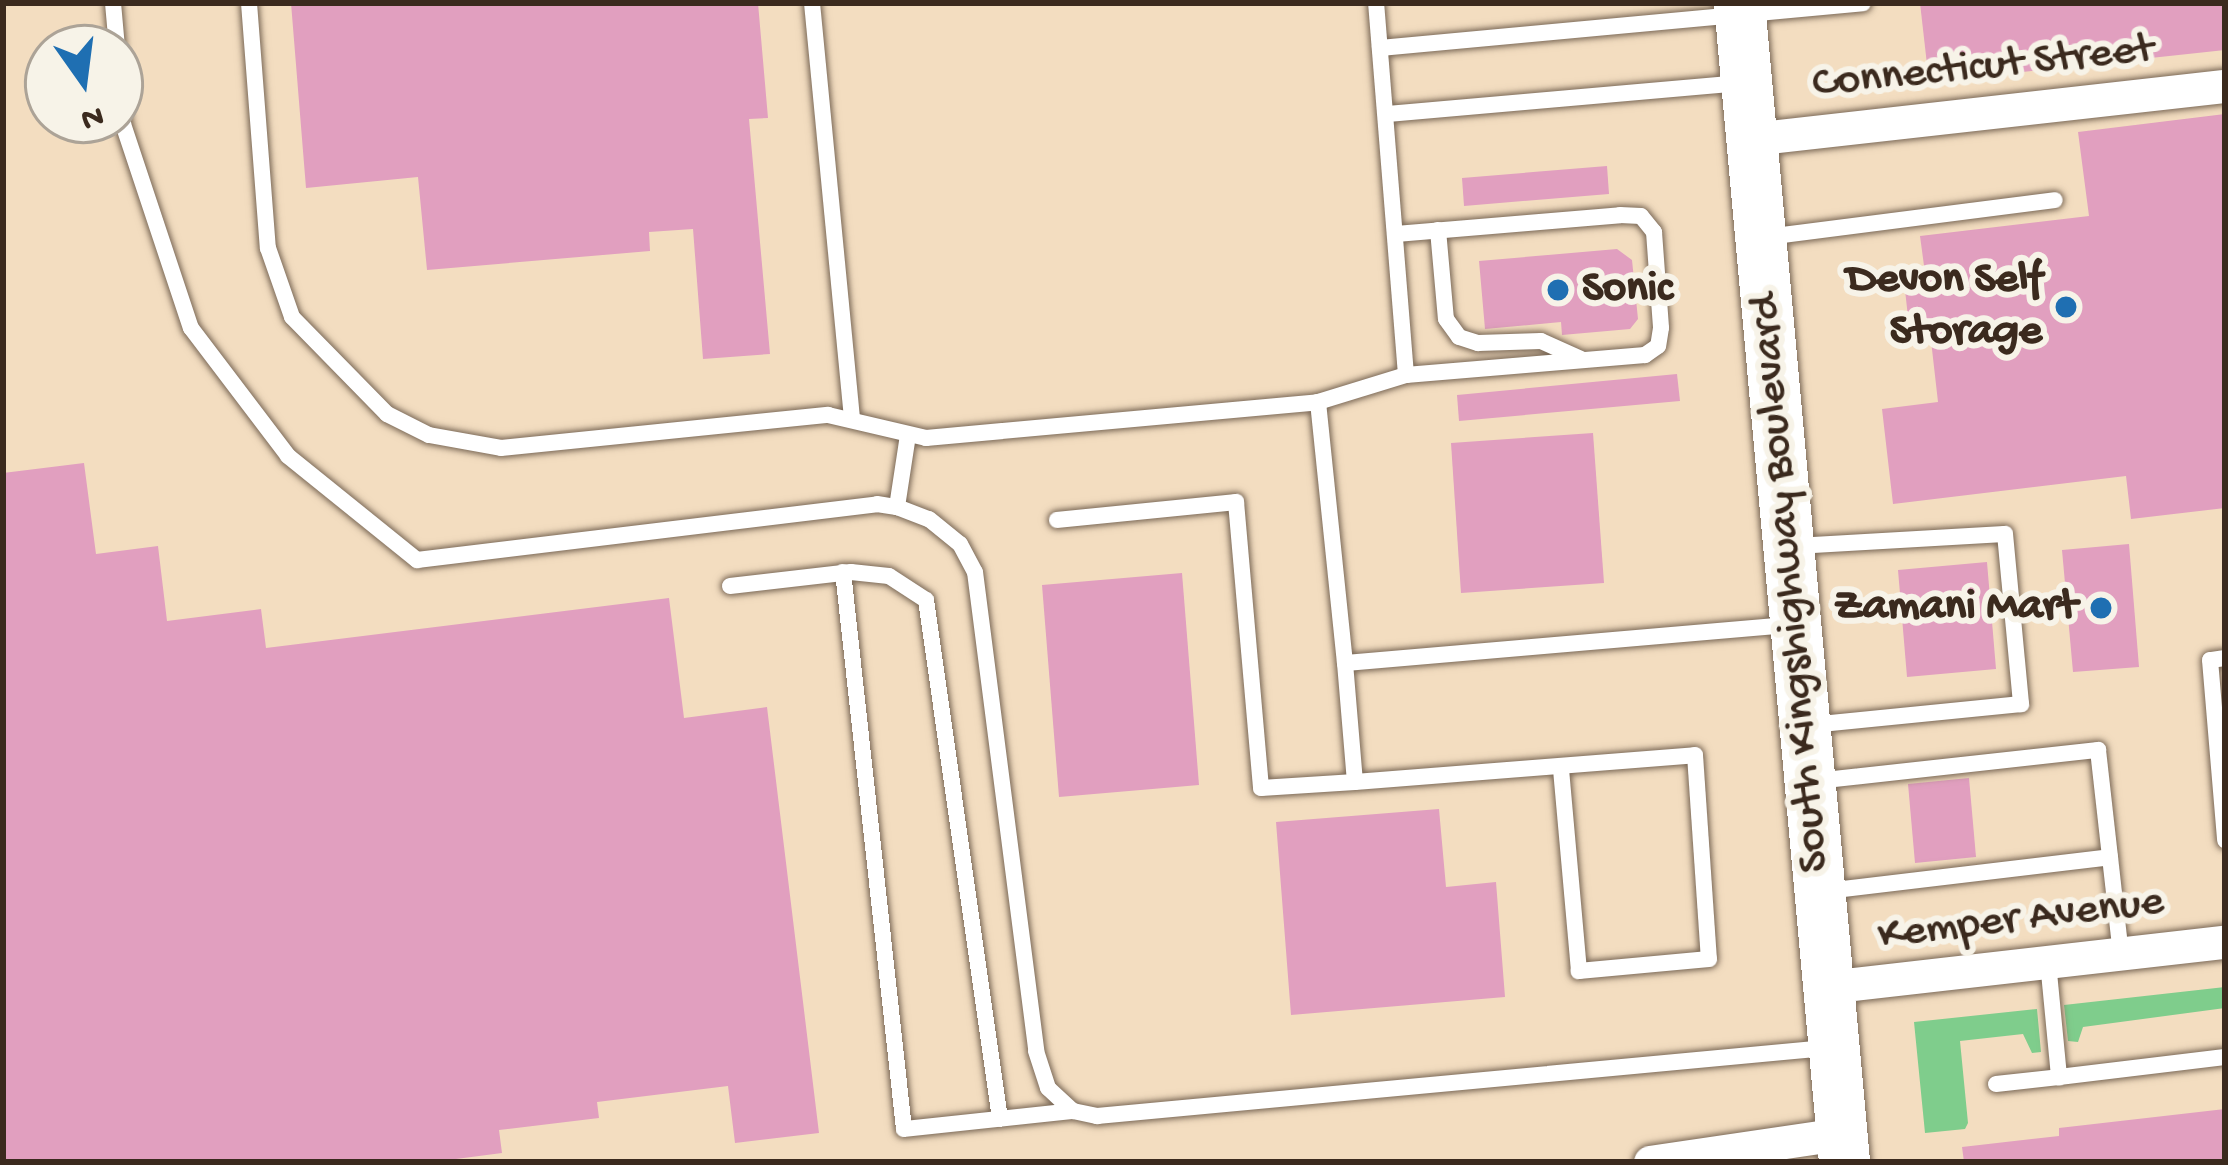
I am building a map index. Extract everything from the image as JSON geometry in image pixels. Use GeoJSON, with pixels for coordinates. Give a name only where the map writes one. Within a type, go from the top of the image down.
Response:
{"type":"FeatureCollection","features":[{"type":"Feature","properties":{"kind":"main road","name":"South Kingshighway Boulevard"},"geometry":{"type":"LineString","coordinates":[[1739,8],[1842,1148]]}},
{"type":"Feature","properties":{"kind":"street","name":"Connecticut Street"},"geometry":{"type":"LineString","coordinates":[[1751,139],[2225,86]]}},
{"type":"Feature","properties":{"kind":"street","name":"Kemper Avenue"},"geometry":{"type":"LineString","coordinates":[[1827,987],[2225,942]]}},
{"type":"Feature","properties":{"kind":"street"},"geometry":{"type":"LineString","coordinates":[[1650,1162],[1842,1148]]}},
{"type":"Feature","properties":{"kind":"lane"},"geometry":{"type":"LineString","coordinates":[[249,3],[268,248],[277,282],[292,317],[387,414],[429,435],[501,448],[828,415],[908,435],[1318,402],[1406,375],[1645,355],[1658,346],[1654,232],[1641,216],[1396,234]]}},
{"type":"Feature","properties":{"kind":"lane"},"geometry":{"type":"LineString","coordinates":[[812,3],[852,419]]}},
{"type":"Feature","properties":{"kind":"lane"},"geometry":{"type":"LineString","coordinates":[[1376,3],[1406,375]]}},
{"type":"Feature","properties":{"kind":"lane"},"geometry":{"type":"LineString","coordinates":[[1380,48],[1739,8],[1863,3]]}},
{"type":"Feature","properties":{"kind":"lane"},"geometry":{"type":"LineString","coordinates":[[1387,114],[1746,82]]}},
{"type":"Feature","properties":{"kind":"lane"},"geometry":{"type":"LineString","coordinates":[[130,144],[190,328],[288,456],[417,560],[877,504],[929,519],[960,544],[975,572],[1036,1051],[1048,1088],[1073,1111]]}},
{"type":"Feature","properties":{"kind":"lane"},"geometry":{"type":"LineString","coordinates":[[1760,238],[2055,200]]}},
{"type":"Feature","properties":{"kind":"lane"},"geometry":{"type":"LineString","coordinates":[[1438,230],[1452,330],[1478,343],[1541,341],[1584,360]]}},
{"type":"Feature","properties":{"kind":"lane"},"geometry":{"type":"LineString","coordinates":[[1318,402],[1354,782]]}},
{"type":"Feature","properties":{"kind":"lane"},"geometry":{"type":"LineString","coordinates":[[897,507],[908,435]]}},
{"type":"Feature","properties":{"kind":"lane"},"geometry":{"type":"LineString","coordinates":[[1057,520],[1236,502],[1261,788],[1561,769],[1695,755],[1709,959],[1579,971],[1561,769]]}},
{"type":"Feature","properties":{"kind":"lane"},"geometry":{"type":"LineString","coordinates":[[1788,547],[2005,534],[2007,555],[2020,704],[1804,726]]}},
{"type":"Feature","properties":{"kind":"lane"},"geometry":{"type":"LineString","coordinates":[[843,572],[904,1129],[1073,1111],[1097,1116],[1833,1047]]}},
{"type":"Feature","properties":{"kind":"lane"},"geometry":{"type":"LineString","coordinates":[[730,586],[843,572],[889,576],[926,600],[1000,1119]]}},
{"type":"Feature","properties":{"kind":"lane"},"geometry":{"type":"LineString","coordinates":[[1345,663],[1795,624]]}},
{"type":"Feature","properties":{"kind":"lane"},"geometry":{"type":"LineString","coordinates":[[2225,658],[2210,660],[2225,840]]}},
{"type":"Feature","properties":{"kind":"lane"},"geometry":{"type":"LineString","coordinates":[[1809,781],[2098,750],[2121,954]]}},
{"type":"Feature","properties":{"kind":"lane"},"geometry":{"type":"LineString","coordinates":[[1819,892],[2110,857]]}},
{"type":"Feature","properties":{"kind":"lane"},"geometry":{"type":"LineString","coordinates":[[2048,962],[2059,1077]]}},
{"type":"Feature","properties":{"kind":"lane"},"geometry":{"type":"LineString","coordinates":[[1996,1084],[2225,1057]]}},
{"type":"Feature","properties":{"kind":"green space"},"geometry":{"type":"Polygon","coordinates":[[[2225,987],[2225,1008],[2083,1027],[2078,1042],[2068,1041],[2064,1005],[2225,987]]]}},
{"type":"Feature","properties":{"kind":"green space"},"geometry":{"type":"Polygon","coordinates":[[[2037,1009],[2041,1052],[2032,1053],[2023,1034],[1960,1041],[1968,1123],[1965,1129],[1925,1133],[1914,1022],[2037,1009]]]}},
{"type":"Feature","properties":{"kind":"building"},"geometry":{"type":"Polygon","coordinates":[[[291,3],[758,3],[768,118],[749,119],[770,354],[703,359],[693,229],[649,232],[650,251],[427,270],[418,177],[306,188],[291,3]]]}},
{"type":"Feature","properties":{"kind":"building"},"geometry":{"type":"Polygon","coordinates":[[[1920,3],[2225,3],[2225,50],[1929,82],[1920,3]]]}},
{"type":"Feature","properties":{"kind":"building","name":"Devon Self Storage"},"geometry":{"type":"Polygon","coordinates":[[[2225,114],[2225,508],[2131,519],[2126,476],[1893,504],[1882,409],[1938,402],[1929,323],[1909,326],[1905,290],[1927,288],[1920,236],[2089,216],[2078,132],[2225,114]]]}},
{"type":"Feature","properties":{"kind":"building"},"geometry":{"type":"Polygon","coordinates":[[[1607,166],[1609,194],[1464,206],[1462,178],[1607,166]]]}},
{"type":"Feature","properties":{"kind":"building","name":"Sonic"},"geometry":{"type":"Polygon","coordinates":[[[1617,249],[1632,260],[1638,319],[1630,329],[1562,335],[1561,322],[1485,329],[1479,261],[1617,249]]]}},
{"type":"Feature","properties":{"kind":"building"},"geometry":{"type":"Polygon","coordinates":[[[1677,374],[1680,401],[1459,421],[1457,395],[1677,374]]]}},
{"type":"Feature","properties":{"kind":"building"},"geometry":{"type":"Polygon","coordinates":[[[1593,433],[1604,583],[1461,593],[1451,443],[1593,433]]]}},
{"type":"Feature","properties":{"kind":"building"},"geometry":{"type":"Polygon","coordinates":[[[84,463],[96,554],[158,546],[167,621],[261,609],[266,648],[669,598],[684,718],[767,707],[819,1133],[735,1143],[728,1086],[597,1102],[599,1118],[499,1130],[502,1153],[433,1162],[3,1162],[3,473],[84,463]]]}},
{"type":"Feature","properties":{"kind":"building","name":"Zamani Mart"},"geometry":{"type":"Polygon","coordinates":[[[2129,544],[2139,667],[2073,672],[2062,550],[2129,544]]]}},
{"type":"Feature","properties":{"kind":"building"},"geometry":{"type":"Polygon","coordinates":[[[1987,562],[1996,669],[1907,677],[1898,570],[1987,562]]]}},
{"type":"Feature","properties":{"kind":"building"},"geometry":{"type":"Polygon","coordinates":[[[1182,573],[1199,785],[1059,797],[1042,585],[1182,573]]]}},
{"type":"Feature","properties":{"kind":"building"},"geometry":{"type":"Polygon","coordinates":[[[1969,778],[1976,857],[1915,863],[1908,784],[1969,778]]]}},
{"type":"Feature","properties":{"kind":"building"},"geometry":{"type":"Polygon","coordinates":[[[1439,809],[1446,887],[1496,882],[1505,997],[1291,1015],[1276,822],[1439,809]]]}},
{"type":"Feature","properties":{"kind":"building"},"geometry":{"type":"Polygon","coordinates":[[[2225,1109],[2225,1162],[1964,1162],[1962,1147],[2059,1136],[2059,1128],[2225,1109]]]}},
{"type":"Feature","properties":{"kind":"place","name":"Sonic"},"geometry":{"type":"Point","coordinates":[1558,290]}},
{"type":"Feature","properties":{"kind":"place","name":"Devon Self Storage"},"geometry":{"type":"Point","coordinates":[2066,307]}},
{"type":"Feature","properties":{"kind":"place","name":"Zamani Mart"},"geometry":{"type":"Point","coordinates":[2101,608]}}]}
